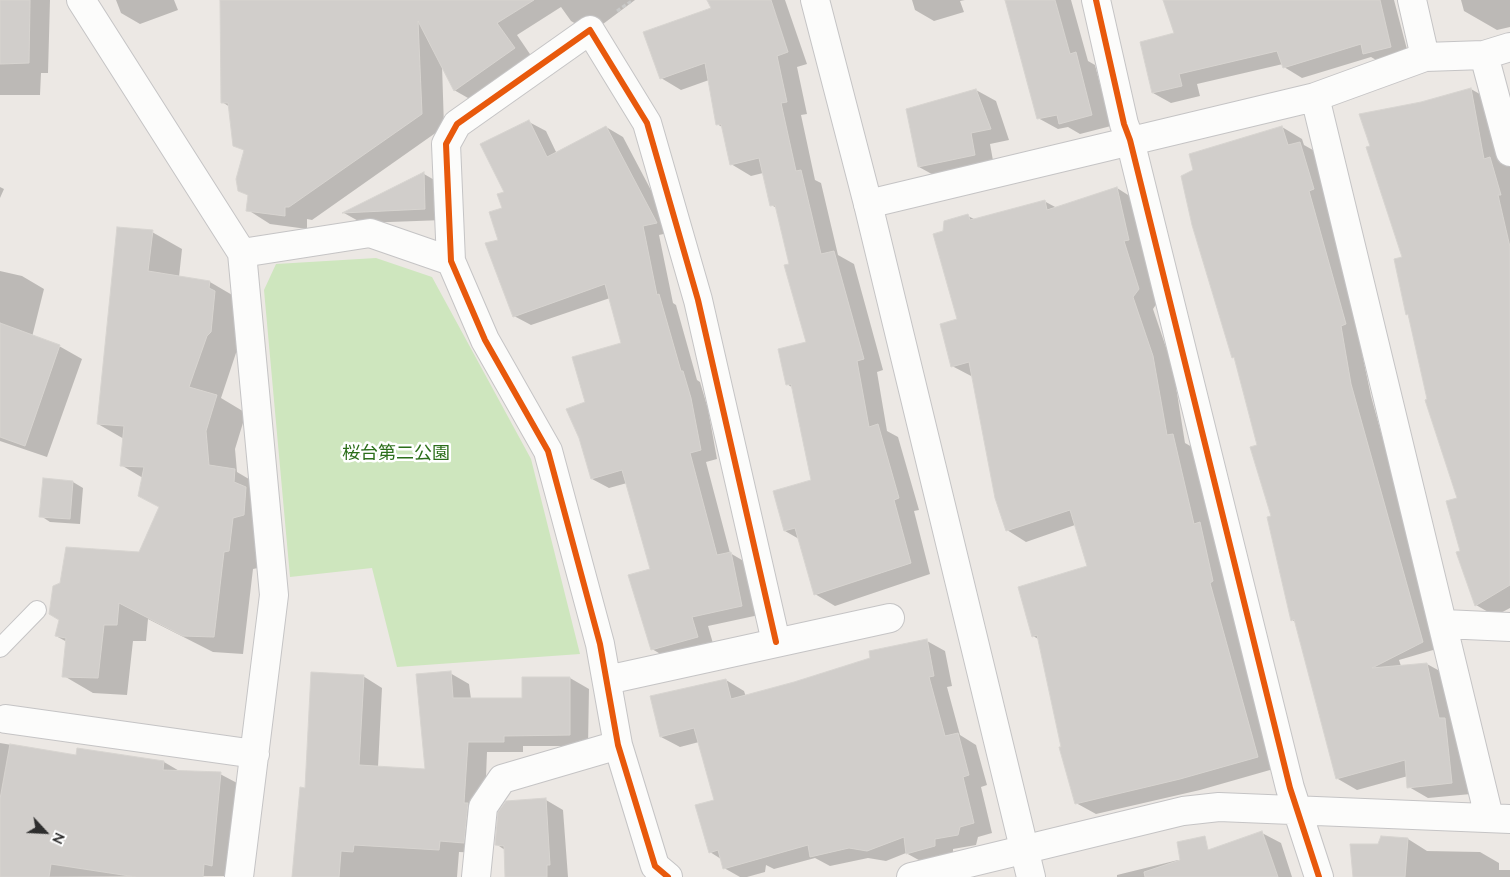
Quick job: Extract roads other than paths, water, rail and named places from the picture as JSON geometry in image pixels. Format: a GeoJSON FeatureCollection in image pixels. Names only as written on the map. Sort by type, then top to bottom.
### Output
{"type":"FeatureCollection","features":[{"type":"Feature","properties":{"kind":"street"},"geometry":{"type":"LineString","coordinates":[[81,0],[242,253],[274,595],[239,877]]}},
{"type":"Feature","properties":{"kind":"street"},"geometry":{"type":"LineString","coordinates":[[815,0],[868,204],[1031,877]]}},
{"type":"Feature","properties":{"kind":"street"},"geometry":{"type":"LineString","coordinates":[[1096,0],[1124,124],[1130,140],[1290,788],[1319,877]]}},
{"type":"Feature","properties":{"kind":"street"},"geometry":{"type":"LineString","coordinates":[[1412,0],[1425,57]]}},
{"type":"Feature","properties":{"kind":"street"},"geometry":{"type":"LineString","coordinates":[[668,877],[655,866],[618,745],[600,644],[548,452],[485,340],[451,261],[446,144],[456,124],[590,30],[647,123],[698,300],[776,642]]}},
{"type":"Feature","properties":{"kind":"street"},"geometry":{"type":"LineString","coordinates":[[868,204],[1316,97],[1425,57],[1484,55],[1510,47]]}},
{"type":"Feature","properties":{"kind":"street"},"geometry":{"type":"LineString","coordinates":[[1484,55],[1510,152]]}},
{"type":"Feature","properties":{"kind":"street"},"geometry":{"type":"LineString","coordinates":[[911,877],[1183,811],[1219,807],[1254,807],[1298,812],[1500,818],[1444,624],[1316,97]]}},
{"type":"Feature","properties":{"kind":"street"},"geometry":{"type":"LineString","coordinates":[[242,253],[370,233],[451,261]]}},
{"type":"Feature","properties":{"kind":"street"},"geometry":{"type":"LineString","coordinates":[[607,680],[890,618]]}},
{"type":"Feature","properties":{"kind":"street"},"geometry":{"type":"LineString","coordinates":[[1444,624],[1510,626]]}},
{"type":"Feature","properties":{"kind":"street"},"geometry":{"type":"LineString","coordinates":[[6,719],[255,754]]}},
{"type":"Feature","properties":{"kind":"street"},"geometry":{"type":"LineString","coordinates":[[476,877],[483,807],[502,779],[618,745]]}},
{"type":"Feature","properties":{"kind":"lane"},"geometry":{"type":"LineString","coordinates":[[0,648],[37,610]]}},
{"type":"Feature","properties":{"kind":"park label","name":"桜台第二公園"},"geometry":{"type":"Point","coordinates":[396,454]}}]}
